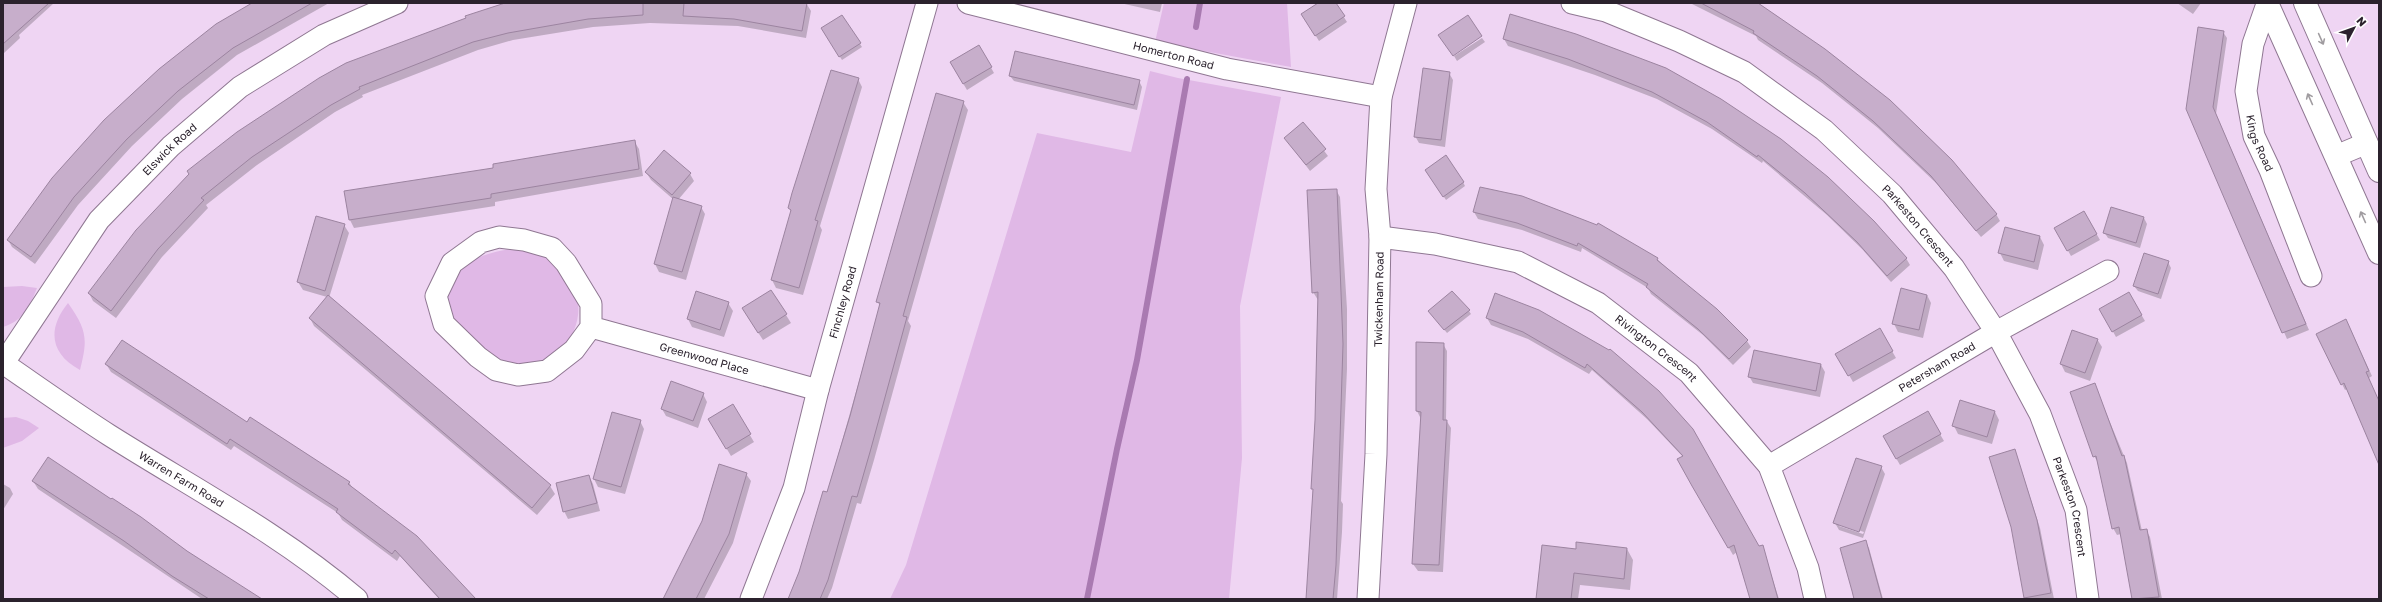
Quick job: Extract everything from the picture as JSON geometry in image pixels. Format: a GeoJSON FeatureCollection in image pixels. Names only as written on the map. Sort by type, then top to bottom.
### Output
{"type":"FeatureCollection","features":[{"type":"Feature","properties":{"kind":"main road"},"geometry":{"type":"LineString","coordinates":[[2306,3],[2379,171]]}},
{"type":"Feature","properties":{"kind":"main road","name":"Kings Road"},"geometry":{"type":"LineString","coordinates":[[2267,4],[2379,253]]}},
{"type":"Feature","properties":{"kind":"street","name":"Elswick Road"},"geometry":{"type":"LineString","coordinates":[[3,364],[99,220],[170,146],[240,87],[324,35],[397,3]]}},
{"type":"Feature","properties":{"kind":"street","name":"Finchley Road"},"geometry":{"type":"LineString","coordinates":[[751,599],[794,488],[818,390],[927,3]]}},
{"type":"Feature","properties":{"kind":"street","name":"Homerton Road"},"geometry":{"type":"LineString","coordinates":[[968,3],[1227,69],[1381,97]]}},
{"type":"Feature","properties":{"kind":"street","name":"Twickenham Road"},"geometry":{"type":"LineString","coordinates":[[1368,599],[1376,454],[1380,237],[1376,190],[1381,97],[1406,3]]}},
{"type":"Feature","properties":{"kind":"street","name":"Parkeston Crescent"},"geometry":{"type":"LineString","coordinates":[[1572,3],[1606,11],[1679,41],[1744,72],[1824,130],[1892,194],[1954,268],[1996,332],[2040,414],[2076,510],[2088,599]]}},
{"type":"Feature","properties":{"kind":"street","name":"Kings Road"},"geometry":{"type":"LineString","coordinates":[[2267,4],[2253,44],[2246,91],[2254,136],[2270,170],[2311,276]]}},
{"type":"Feature","properties":{"kind":"street"},"geometry":{"type":"LineString","coordinates":[[2336,156],[2367,143]]}},
{"type":"Feature","properties":{"kind":"street"},"geometry":{"type":"LineString","coordinates":[[499,237],[524,240],[552,248],[566,263],[591,304],[591,327],[574,350],[546,371],[518,375],[496,370],[478,357],[444,324],[436,296],[452,263],[481,242],[499,237]]}},
{"type":"Feature","properties":{"kind":"street","name":"Rivington Crescent"},"geometry":{"type":"LineString","coordinates":[[1380,237],[1435,244],[1518,262],[1598,303],[1689,373],[1769,466],[1808,568],[1815,599]]}},
{"type":"Feature","properties":{"kind":"street","name":"Petersham Road"},"geometry":{"type":"LineString","coordinates":[[1769,466],[1996,332],[2108,271]]}},
{"type":"Feature","properties":{"kind":"street","name":"Greenwood Place"},"geometry":{"type":"LineString","coordinates":[[591,327],[818,390]]}},
{"type":"Feature","properties":{"kind":"street","name":"Warren Farm Road"},"geometry":{"type":"LineString","coordinates":[[3,364],[109,435],[243,515],[333,578],[357,599]]}},
{"type":"Feature","properties":{"kind":"shaded area"},"geometry":{"type":"Polygon","coordinates":[[[1164,3],[1287,3],[1291,67],[1155,42],[1164,3]]]}},
{"type":"Feature","properties":{"kind":"shaded area"},"geometry":{"type":"Polygon","coordinates":[[[1150,71],[1178,78],[1281,97],[1240,306],[1242,458],[1229,599],[890,599],[906,565],[1037,133],[1131,152],[1150,71]]]}},
{"type":"Feature","properties":{"kind":"shaded area"},"geometry":{"type":"Polygon","coordinates":[[[523,248],[551,260],[565,272],[574,288],[578,304],[577,320],[572,335],[562,348],[549,358],[533,364],[503,364],[492,358],[460,330],[455,323],[449,308],[448,297],[450,284],[455,274],[474,259],[499,251],[523,248]]]}},
{"type":"Feature","properties":{"kind":"shaded area"},"geometry":{"type":"Polygon","coordinates":[[[22,286],[37,288],[32,301],[21,317],[3,327],[3,287],[22,286]]]}},
{"type":"Feature","properties":{"kind":"shaded area"},"geometry":{"type":"Polygon","coordinates":[[[68,303],[79,320],[84,335],[85,342],[80,370],[70,364],[57,349],[55,340],[57,322],[68,303]]]}},
{"type":"Feature","properties":{"kind":"shaded area"},"geometry":{"type":"Polygon","coordinates":[[[16,417],[28,421],[39,428],[22,441],[3,448],[3,418],[16,417]]]}},
{"type":"Feature","properties":{"kind":"building"},"geometry":{"type":"Polygon","coordinates":[[[3,3],[49,3],[3,44],[3,3]]]}},
{"type":"Feature","properties":{"kind":"building"},"geometry":{"type":"Polygon","coordinates":[[[252,3],[312,3],[233,48],[178,91],[127,139],[74,197],[31,257],[7,240],[52,178],[104,120],[159,69],[216,24],[252,3]]]}},
{"type":"Feature","properties":{"kind":"building"},"geometry":{"type":"Polygon","coordinates":[[[505,3],[643,3],[643,15],[588,19],[508,33],[473,42],[359,87],[360,89],[331,105],[252,157],[201,198],[204,200],[158,249],[111,311],[88,293],[136,230],[189,174],[187,171],[237,132],[319,78],[346,63],[466,18],[465,16],[505,3]]]}},
{"type":"Feature","properties":{"kind":"building"},"geometry":{"type":"Polygon","coordinates":[[[684,3],[807,3],[802,31],[734,19],[683,16],[684,3]]]}},
{"type":"Feature","properties":{"kind":"building"},"geometry":{"type":"Polygon","coordinates":[[[1318,3],[1336,3],[1345,16],[1315,36],[1301,14],[1318,3]]]}},
{"type":"Feature","properties":{"kind":"building"},"geometry":{"type":"Polygon","coordinates":[[[1701,3],[1758,3],[1825,49],[1890,100],[1952,160],[1997,214],[1976,231],[1931,176],[1873,121],[1817,76],[1753,33],[1754,31],[1701,3]]]}},
{"type":"Feature","properties":{"kind":"building"},"geometry":{"type":"Polygon","coordinates":[[[1510,14],[1576,34],[1666,68],[1721,99],[1781,139],[1828,177],[1874,221],[1907,258],[1887,276],[1857,242],[1805,193],[1758,155],[1757,157],[1707,122],[1652,92],[1568,59],[1503,39],[1510,14]]]}},
{"type":"Feature","properties":{"kind":"building"},"geometry":{"type":"Polygon","coordinates":[[[842,15],[861,43],[839,57],[821,28],[842,15]]]}},
{"type":"Feature","properties":{"kind":"building"},"geometry":{"type":"Polygon","coordinates":[[[1468,15],[1482,36],[1453,56],[1438,35],[1468,15]]]}},
{"type":"Feature","properties":{"kind":"building"},"geometry":{"type":"Polygon","coordinates":[[[2198,27],[2224,31],[2213,107],[2306,324],[2282,333],[2186,109],[2198,27]]]}},
{"type":"Feature","properties":{"kind":"building"},"geometry":{"type":"Polygon","coordinates":[[[979,45],[992,67],[963,84],[950,62],[979,45]]]}},
{"type":"Feature","properties":{"kind":"building"},"geometry":{"type":"Polygon","coordinates":[[[1015,51],[1140,80],[1134,105],[1009,76],[1015,51]]]}},
{"type":"Feature","properties":{"kind":"building"},"geometry":{"type":"Polygon","coordinates":[[[1423,68],[1450,72],[1441,140],[1414,137],[1423,68]]]}},
{"type":"Feature","properties":{"kind":"building"},"geometry":{"type":"Polygon","coordinates":[[[831,70],[859,78],[815,220],[818,221],[799,288],[771,280],[791,210],[788,208],[792,193],[831,70]]]}},
{"type":"Feature","properties":{"kind":"building"},"geometry":{"type":"Polygon","coordinates":[[[936,93],[964,101],[903,316],[907,317],[857,497],[852,496],[828,580],[820,599],[788,599],[799,572],[823,491],[827,492],[850,416],[880,303],[876,302],[936,93]]]}},
{"type":"Feature","properties":{"kind":"building"},"geometry":{"type":"Polygon","coordinates":[[[1303,122],[1326,149],[1306,165],[1284,138],[1303,122]]]}},
{"type":"Feature","properties":{"kind":"building"},"geometry":{"type":"Polygon","coordinates":[[[635,140],[639,169],[491,194],[491,198],[349,220],[344,191],[493,168],[493,164],[635,140]]]}},
{"type":"Feature","properties":{"kind":"building"},"geometry":{"type":"Polygon","coordinates":[[[664,150],[691,173],[672,195],[645,172],[664,150]]]}},
{"type":"Feature","properties":{"kind":"building"},"geometry":{"type":"Polygon","coordinates":[[[1446,155],[1464,182],[1443,197],[1425,170],[1446,155]]]}},
{"type":"Feature","properties":{"kind":"building"},"geometry":{"type":"Polygon","coordinates":[[[1480,187],[1522,196],[1597,225],[1598,223],[1658,258],[1657,260],[1717,309],[1748,340],[1729,359],[1698,329],[1646,287],[1648,284],[1578,243],[1577,246],[1517,223],[1473,212],[1480,187]]]}},
{"type":"Feature","properties":{"kind":"building"},"geometry":{"type":"Polygon","coordinates":[[[1337,189],[1343,344],[1336,565],[1333,599],[1306,599],[1313,489],[1311,489],[1315,420],[1318,292],[1312,293],[1307,190],[1337,189]]]}},
{"type":"Feature","properties":{"kind":"building"},"geometry":{"type":"Polygon","coordinates":[[[673,197],[702,206],[682,272],[654,264],[673,197]]]}},
{"type":"Feature","properties":{"kind":"building"},"geometry":{"type":"Polygon","coordinates":[[[2111,207],[2144,217],[2136,243],[2103,233],[2111,207]]]}},
{"type":"Feature","properties":{"kind":"building"},"geometry":{"type":"Polygon","coordinates":[[[2084,211],[2097,234],[2067,251],[2054,228],[2084,211]]]}},
{"type":"Feature","properties":{"kind":"building"},"geometry":{"type":"Polygon","coordinates":[[[316,216],[345,224],[325,291],[297,282],[316,216]]]}},
{"type":"Feature","properties":{"kind":"building"},"geometry":{"type":"Polygon","coordinates":[[[2005,227],[2040,236],[2034,262],[1998,253],[2005,227]]]}},
{"type":"Feature","properties":{"kind":"building"},"geometry":{"type":"Polygon","coordinates":[[[2144,253],[2169,261],[2158,294],[2133,286],[2144,253]]]}},
{"type":"Feature","properties":{"kind":"building"},"geometry":{"type":"Polygon","coordinates":[[[1901,288],[1927,295],[1919,330],[1892,324],[1901,288]]]}},
{"type":"Feature","properties":{"kind":"building"},"geometry":{"type":"Polygon","coordinates":[[[771,290],[787,314],[758,333],[742,308],[771,290]]]}},
{"type":"Feature","properties":{"kind":"building"},"geometry":{"type":"Polygon","coordinates":[[[696,291],[729,302],[720,330],[687,319],[696,291]]]}},
{"type":"Feature","properties":{"kind":"building"},"geometry":{"type":"Polygon","coordinates":[[[1452,291],[1470,310],[1444,330],[1428,311],[1452,291]]]}},
{"type":"Feature","properties":{"kind":"building"},"geometry":{"type":"Polygon","coordinates":[[[2129,292],[2142,315],[2112,332],[2099,309],[2129,292]]]}},
{"type":"Feature","properties":{"kind":"building"},"geometry":{"type":"Polygon","coordinates":[[[1495,293],[1539,310],[1609,350],[1610,349],[1659,391],[1693,429],[1759,546],[1763,545],[1778,599],[1750,599],[1734,545],[1728,548],[1692,486],[1677,459],[1683,456],[1642,412],[1587,364],[1585,368],[1523,332],[1486,318],[1495,293]]]}},
{"type":"Feature","properties":{"kind":"building"},"geometry":{"type":"Polygon","coordinates":[[[328,295],[551,485],[532,508],[309,318],[328,295]]]}},
{"type":"Feature","properties":{"kind":"building"},"geometry":{"type":"Polygon","coordinates":[[[2346,319],[2369,371],[2366,372],[2379,401],[2379,465],[2344,383],[2341,385],[2316,334],[2346,319]]]}},
{"type":"Feature","properties":{"kind":"building"},"geometry":{"type":"Polygon","coordinates":[[[1880,328],[1893,351],[1848,376],[1835,354],[1880,328]]]}},
{"type":"Feature","properties":{"kind":"building"},"geometry":{"type":"Polygon","coordinates":[[[2072,330],[2098,339],[2085,373],[2060,364],[2072,330]]]}},
{"type":"Feature","properties":{"kind":"building"},"geometry":{"type":"Polygon","coordinates":[[[122,340],[247,422],[250,417],[350,482],[348,484],[417,536],[476,599],[440,599],[395,550],[392,554],[336,512],[338,509],[230,439],[227,444],[105,364],[122,340]]]}},
{"type":"Feature","properties":{"kind":"building"},"geometry":{"type":"Polygon","coordinates":[[[1416,342],[1444,343],[1443,420],[1447,420],[1439,565],[1412,564],[1421,412],[1416,411],[1416,342]]]}},
{"type":"Feature","properties":{"kind":"building"},"geometry":{"type":"Polygon","coordinates":[[[1754,350],[1821,364],[1816,391],[1748,377],[1754,350]]]}},
{"type":"Feature","properties":{"kind":"building"},"geometry":{"type":"Polygon","coordinates":[[[671,381],[704,393],[693,421],[661,409],[671,381]]]}},
{"type":"Feature","properties":{"kind":"building"},"geometry":{"type":"Polygon","coordinates":[[[2095,383],[2122,456],[2124,455],[2140,530],[2147,529],[2159,597],[2132,599],[2119,527],[2112,529],[2096,456],[2093,457],[2070,392],[2095,383]]]}},
{"type":"Feature","properties":{"kind":"building"},"geometry":{"type":"Polygon","coordinates":[[[1960,400],[1995,411],[1987,437],[1952,426],[1960,400]]]}},
{"type":"Feature","properties":{"kind":"building"},"geometry":{"type":"Polygon","coordinates":[[[733,404],[751,434],[726,449],[708,419],[733,404]]]}},
{"type":"Feature","properties":{"kind":"building"},"geometry":{"type":"Polygon","coordinates":[[[1928,411],[1941,434],[1896,459],[1883,436],[1928,411]]]}},
{"type":"Feature","properties":{"kind":"building"},"geometry":{"type":"Polygon","coordinates":[[[612,412],[641,420],[621,487],[593,479],[612,412]]]}},
{"type":"Feature","properties":{"kind":"building"},"geometry":{"type":"Polygon","coordinates":[[[2015,449],[2037,520],[2051,593],[2024,598],[2011,527],[1989,457],[2015,449]]]}},
{"type":"Feature","properties":{"kind":"building"},"geometry":{"type":"Polygon","coordinates":[[[48,457],[141,517],[187,551],[262,599],[209,599],[172,576],[124,541],[32,481],[48,457]]]}},
{"type":"Feature","properties":{"kind":"building"},"geometry":{"type":"Polygon","coordinates":[[[1856,458],[1882,466],[1859,532],[1833,523],[1856,458]]]}},
{"type":"Feature","properties":{"kind":"building"},"geometry":{"type":"Polygon","coordinates":[[[719,464],[747,473],[729,534],[696,599],[663,599],[702,521],[719,464]]]}},
{"type":"Feature","properties":{"kind":"building"},"geometry":{"type":"Polygon","coordinates":[[[589,475],[597,503],[563,512],[556,483],[589,475]]]}},
{"type":"Feature","properties":{"kind":"building"},"geometry":{"type":"Polygon","coordinates":[[[1866,540],[1882,599],[1854,599],[1840,548],[1866,540]]]}},
{"type":"Feature","properties":{"kind":"building"},"geometry":{"type":"Polygon","coordinates":[[[1576,542],[1627,548],[1624,579],[1574,573],[1571,599],[1536,599],[1542,545],[1576,549],[1576,542]]]}},
{"type":"Feature","properties":{"kind":"waterway"},"geometry":{"type":"LineString","coordinates":[[1196,27],[1200,3]]}},
{"type":"Feature","properties":{"kind":"waterway"},"geometry":{"type":"LineString","coordinates":[[1087,599],[1117,449],[1137,360],[1187,79]]}}]}
